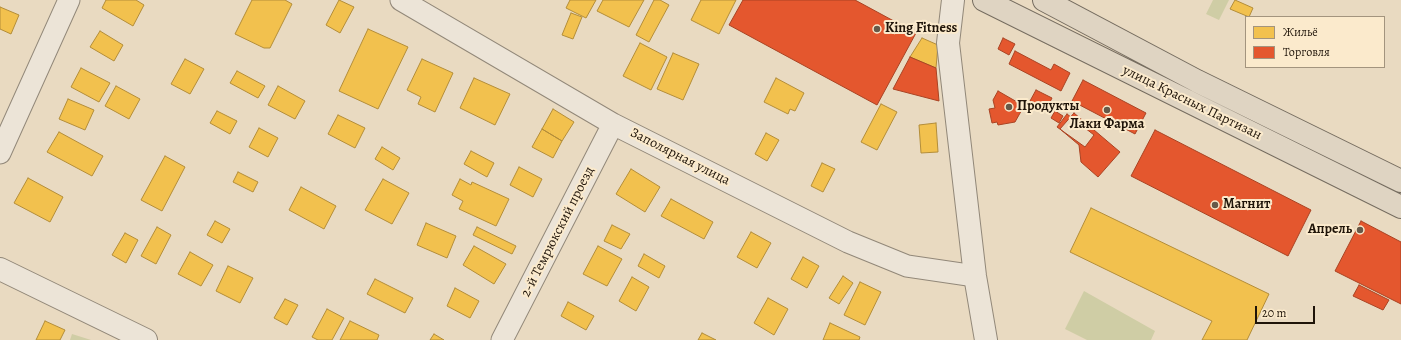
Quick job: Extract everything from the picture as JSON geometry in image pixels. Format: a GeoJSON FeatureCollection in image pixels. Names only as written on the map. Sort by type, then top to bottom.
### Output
{"type":"FeatureCollection","features":[{"type":"Feature","properties":{"kind":"main road","name":"улица Красных Партизан"},"geometry":{"type":"LineString","coordinates":[[984,0],[1401,207]]}},
{"type":"Feature","properties":{"kind":"main road","name":"улица Красных Партизан"},"geometry":{"type":"LineString","coordinates":[[1044,0],[1197,81],[1401,181]]}},
{"type":"Feature","properties":{"kind":"street"},"geometry":{"type":"LineString","coordinates":[[0,153],[69,0]]}},
{"type":"Feature","properties":{"kind":"street","name":"Заполярная улица"},"geometry":{"type":"LineString","coordinates":[[401,0],[613,124],[848,242],[907,266],[975,276]]}},
{"type":"Feature","properties":{"kind":"street"},"geometry":{"type":"LineString","coordinates":[[953,0],[948,43],[975,276],[986,340]]}},
{"type":"Feature","properties":{"kind":"street","name":"2-й Темрюкский проезд"},"geometry":{"type":"LineString","coordinates":[[502,340],[613,124]]}},
{"type":"Feature","properties":{"kind":"street"},"geometry":{"type":"LineString","coordinates":[[0,269],[146,340]]}},
{"type":"Feature","properties":{"kind":"shaded area"},"geometry":{"type":"Polygon","coordinates":[[[1213,0],[1229,0],[1219,20],[1206,14],[1213,0]]]}},
{"type":"Feature","properties":{"kind":"shaded area"},"geometry":{"type":"Polygon","coordinates":[[[1084,291],[1155,331],[1151,340],[1087,340],[1065,329],[1084,291]]]}},
{"type":"Feature","properties":{"kind":"shaded area"},"geometry":{"type":"Polygon","coordinates":[[[72,334],[91,340],[70,340],[72,334]]]}},
{"type":"Feature","properties":{"kind":"building: Жильё"},"geometry":{"type":"Polygon","coordinates":[[[106,0],[136,0],[144,5],[133,26],[102,8],[106,0]]]}},
{"type":"Feature","properties":{"kind":"building: Жильё"},"geometry":{"type":"Polygon","coordinates":[[[252,0],[285,0],[292,4],[270,48],[264,48],[235,34],[252,0]]]}},
{"type":"Feature","properties":{"kind":"building: Жильё"},"geometry":{"type":"Polygon","coordinates":[[[339,0],[354,7],[340,33],[326,25],[339,0]]]}},
{"type":"Feature","properties":{"kind":"building: Жильё"},"geometry":{"type":"Polygon","coordinates":[[[570,0],[596,0],[586,18],[566,8],[570,0]]]}},
{"type":"Feature","properties":{"kind":"building: Жильё"},"geometry":{"type":"Polygon","coordinates":[[[603,0],[644,0],[629,27],[597,11],[603,0]]]}},
{"type":"Feature","properties":{"kind":"building: Жильё"},"geometry":{"type":"Polygon","coordinates":[[[654,0],[660,0],[669,5],[649,42],[636,35],[654,0]]]}},
{"type":"Feature","properties":{"kind":"building: Жильё"},"geometry":{"type":"Polygon","coordinates":[[[701,0],[736,0],[719,34],[691,20],[701,0]]]}},
{"type":"Feature","properties":{"kind":"building: Жильё"},"geometry":{"type":"Polygon","coordinates":[[[1235,0],[1253,8],[1249,16],[1230,9],[1235,0]]]}},
{"type":"Feature","properties":{"kind":"building: Жильё"},"geometry":{"type":"Polygon","coordinates":[[[0,7],[19,15],[11,34],[0,29],[0,7]]]}},
{"type":"Feature","properties":{"kind":"building: Жильё"},"geometry":{"type":"Polygon","coordinates":[[[571,13],[582,17],[573,39],[562,35],[571,13]]]}},
{"type":"Feature","properties":{"kind":"building: Жильё"},"geometry":{"type":"Polygon","coordinates":[[[368,29],[408,47],[378,109],[339,91],[368,29]]]}},
{"type":"Feature","properties":{"kind":"building: Жильё"},"geometry":{"type":"Polygon","coordinates":[[[100,31],[123,45],[114,61],[90,47],[100,31]]]}},
{"type":"Feature","properties":{"kind":"building: Жильё"},"geometry":{"type":"Polygon","coordinates":[[[922,38],[938,45],[936,68],[910,57],[922,38]]]}},
{"type":"Feature","properties":{"kind":"building: Жильё"},"geometry":{"type":"Polygon","coordinates":[[[640,43],[667,57],[651,90],[623,76],[640,43]]]}},
{"type":"Feature","properties":{"kind":"building: Жильё"},"geometry":{"type":"Polygon","coordinates":[[[673,53],[699,64],[683,100],[657,89],[673,53]]]}},
{"type":"Feature","properties":{"kind":"building: Жильё"},"geometry":{"type":"Polygon","coordinates":[[[185,59],[204,69],[190,94],[171,84],[185,59]]]}},
{"type":"Feature","properties":{"kind":"building: Жильё"},"geometry":{"type":"Polygon","coordinates":[[[422,59],[453,73],[435,112],[418,104],[421,97],[407,90],[422,59]]]}},
{"type":"Feature","properties":{"kind":"building: Жильё"},"geometry":{"type":"Polygon","coordinates":[[[81,68],[110,83],[99,102],[71,87],[81,68]]]}},
{"type":"Feature","properties":{"kind":"building: Жильё"},"geometry":{"type":"Polygon","coordinates":[[[237,71],[265,86],[258,98],[230,83],[237,71]]]}},
{"type":"Feature","properties":{"kind":"building: Жильё"},"geometry":{"type":"Polygon","coordinates":[[[474,78],[510,94],[495,125],[460,108],[474,78]]]}},
{"type":"Feature","properties":{"kind":"building: Жильё"},"geometry":{"type":"Polygon","coordinates":[[[776,78],[804,93],[795,111],[790,109],[788,114],[764,102],[776,78]]]}},
{"type":"Feature","properties":{"kind":"building: Жильё"},"geometry":{"type":"Polygon","coordinates":[[[116,86],[140,99],[129,119],[105,106],[116,86]]]}},
{"type":"Feature","properties":{"kind":"building: Жильё"},"geometry":{"type":"Polygon","coordinates":[[[278,86],[305,101],[295,119],[268,105],[278,86]]]}},
{"type":"Feature","properties":{"kind":"building: Жильё"},"geometry":{"type":"Polygon","coordinates":[[[68,99],[94,110],[85,130],[59,119],[68,99]]]}},
{"type":"Feature","properties":{"kind":"building: Жильё"},"geometry":{"type":"Polygon","coordinates":[[[881,104],[897,112],[877,150],[861,142],[881,104]]]}},
{"type":"Feature","properties":{"kind":"building: Жильё"},"geometry":{"type":"Polygon","coordinates":[[[553,109],[574,122],[562,141],[542,129],[553,109]]]}},
{"type":"Feature","properties":{"kind":"building: Жильё"},"geometry":{"type":"Polygon","coordinates":[[[217,111],[237,121],[230,134],[210,123],[217,111]]]}},
{"type":"Feature","properties":{"kind":"building: Жильё"},"geometry":{"type":"Polygon","coordinates":[[[338,115],[365,128],[355,148],[328,134],[338,115]]]}},
{"type":"Feature","properties":{"kind":"building: Жильё"},"geometry":{"type":"Polygon","coordinates":[[[936,123],[938,152],[921,153],[919,125],[936,123]]]}},
{"type":"Feature","properties":{"kind":"building: Жильё"},"geometry":{"type":"Polygon","coordinates":[[[259,128],[278,138],[268,157],[249,147],[259,128]]]}},
{"type":"Feature","properties":{"kind":"building: Жильё"},"geometry":{"type":"Polygon","coordinates":[[[542,129],[562,141],[553,158],[532,147],[542,129]]]}},
{"type":"Feature","properties":{"kind":"building: Жильё"},"geometry":{"type":"Polygon","coordinates":[[[59,132],[103,156],[92,176],[47,152],[59,132]]]}},
{"type":"Feature","properties":{"kind":"building: Жильё"},"geometry":{"type":"Polygon","coordinates":[[[766,133],[779,140],[767,161],[755,154],[766,133]]]}},
{"type":"Feature","properties":{"kind":"building: Жильё"},"geometry":{"type":"Polygon","coordinates":[[[382,147],[400,158],[393,170],[375,159],[382,147]]]}},
{"type":"Feature","properties":{"kind":"building: Жильё"},"geometry":{"type":"Polygon","coordinates":[[[471,151],[494,163],[487,177],[464,164],[471,151]]]}},
{"type":"Feature","properties":{"kind":"building: Жильё"},"geometry":{"type":"Polygon","coordinates":[[[165,156],[185,167],[162,211],[141,200],[165,156]]]}},
{"type":"Feature","properties":{"kind":"building: Жильё"},"geometry":{"type":"Polygon","coordinates":[[[822,163],[835,169],[823,192],[811,186],[822,163]]]}},
{"type":"Feature","properties":{"kind":"building: Жильё"},"geometry":{"type":"Polygon","coordinates":[[[519,167],[542,179],[533,197],[510,185],[519,167]]]}},
{"type":"Feature","properties":{"kind":"building: Жильё"},"geometry":{"type":"Polygon","coordinates":[[[631,169],[660,187],[645,212],[616,194],[631,169]]]}},
{"type":"Feature","properties":{"kind":"building: Жильё"},"geometry":{"type":"Polygon","coordinates":[[[238,172],[258,182],[253,192],[233,182],[238,172]]]}},
{"type":"Feature","properties":{"kind":"building: Жильё"},"geometry":{"type":"Polygon","coordinates":[[[28,178],[63,197],[50,222],[14,203],[28,178]]]}},
{"type":"Feature","properties":{"kind":"building: Жильё"},"geometry":{"type":"Polygon","coordinates":[[[383,179],[409,193],[392,224],[365,210],[383,179]]]}},
{"type":"Feature","properties":{"kind":"building: Жильё"},"geometry":{"type":"Polygon","coordinates":[[[460,179],[471,185],[472,182],[509,199],[496,226],[459,209],[463,201],[452,195],[460,179]]]}},
{"type":"Feature","properties":{"kind":"building: Жильё"},"geometry":{"type":"Polygon","coordinates":[[[301,187],[336,206],[324,229],[289,210],[301,187]]]}},
{"type":"Feature","properties":{"kind":"building: Жильё"},"geometry":{"type":"Polygon","coordinates":[[[671,199],[713,222],[704,239],[661,216],[671,199]]]}},
{"type":"Feature","properties":{"kind":"building: Жильё"},"geometry":{"type":"Polygon","coordinates":[[[1091,208],[1269,294],[1247,340],[1202,340],[1212,321],[1070,252],[1091,208]]]}},
{"type":"Feature","properties":{"kind":"building: Жильё"},"geometry":{"type":"Polygon","coordinates":[[[215,221],[230,229],[222,243],[207,235],[215,221]]]}},
{"type":"Feature","properties":{"kind":"building: Жильё"},"geometry":{"type":"Polygon","coordinates":[[[426,223],[456,236],[447,258],[417,245],[426,223]]]}},
{"type":"Feature","properties":{"kind":"building: Жильё"},"geometry":{"type":"Polygon","coordinates":[[[612,225],[630,234],[621,249],[604,241],[612,225]]]}},
{"type":"Feature","properties":{"kind":"building: Жильё"},"geometry":{"type":"Polygon","coordinates":[[[157,227],[171,235],[156,264],[141,256],[157,227]]]}},
{"type":"Feature","properties":{"kind":"building: Жильё"},"geometry":{"type":"Polygon","coordinates":[[[477,227],[516,246],[512,254],[473,235],[477,227]]]}},
{"type":"Feature","properties":{"kind":"building: Жильё"},"geometry":{"type":"Polygon","coordinates":[[[751,232],[771,243],[757,268],[737,257],[751,232]]]}},
{"type":"Feature","properties":{"kind":"building: Жильё"},"geometry":{"type":"Polygon","coordinates":[[[125,233],[138,240],[126,263],[112,255],[125,233]]]}},
{"type":"Feature","properties":{"kind":"building: Жильё"},"geometry":{"type":"Polygon","coordinates":[[[474,246],[506,264],[494,284],[463,265],[474,246]]]}},
{"type":"Feature","properties":{"kind":"building: Жильё"},"geometry":{"type":"Polygon","coordinates":[[[598,246],[622,259],[607,286],[583,274],[598,246]]]}},
{"type":"Feature","properties":{"kind":"building: Жильё"},"geometry":{"type":"Polygon","coordinates":[[[190,252],[213,265],[201,286],[178,274],[190,252]]]}},
{"type":"Feature","properties":{"kind":"building: Жильё"},"geometry":{"type":"Polygon","coordinates":[[[644,254],[665,266],[659,278],[638,266],[644,254]]]}},
{"type":"Feature","properties":{"kind":"building: Жильё"},"geometry":{"type":"Polygon","coordinates":[[[803,257],[819,266],[807,288],[791,279],[803,257]]]}},
{"type":"Feature","properties":{"kind":"building: Жильё"},"geometry":{"type":"Polygon","coordinates":[[[228,266],[253,278],[240,303],[216,291],[228,266]]]}},
{"type":"Feature","properties":{"kind":"building: Жильё"},"geometry":{"type":"Polygon","coordinates":[[[843,276],[853,283],[839,304],[829,298],[843,276]]]}},
{"type":"Feature","properties":{"kind":"building: Жильё"},"geometry":{"type":"Polygon","coordinates":[[[632,277],[649,287],[636,311],[619,301],[632,277]]]}},
{"type":"Feature","properties":{"kind":"building: Жильё"},"geometry":{"type":"Polygon","coordinates":[[[375,279],[413,298],[405,313],[367,294],[375,279]]]}},
{"type":"Feature","properties":{"kind":"building: Жильё"},"geometry":{"type":"Polygon","coordinates":[[[860,282],[881,292],[865,325],[844,315],[860,282]]]}},
{"type":"Feature","properties":{"kind":"building: Жильё"},"geometry":{"type":"Polygon","coordinates":[[[455,288],[479,301],[470,318],[447,306],[455,288]]]}},
{"type":"Feature","properties":{"kind":"building: Жильё"},"geometry":{"type":"Polygon","coordinates":[[[768,298],[788,309],[774,335],[754,323],[768,298]]]}},
{"type":"Feature","properties":{"kind":"building: Жильё"},"geometry":{"type":"Polygon","coordinates":[[[285,299],[298,305],[287,325],[274,318],[285,299]]]}},
{"type":"Feature","properties":{"kind":"building: Жильё"},"geometry":{"type":"Polygon","coordinates":[[[568,302],[594,316],[586,330],[561,316],[568,302]]]}},
{"type":"Feature","properties":{"kind":"building: Жильё"},"geometry":{"type":"Polygon","coordinates":[[[327,309],[344,318],[332,340],[318,340],[312,337],[327,309]]]}},
{"type":"Feature","properties":{"kind":"building: Жильё"},"geometry":{"type":"Polygon","coordinates":[[[45,321],[65,330],[60,340],[36,340],[45,321]]]}},
{"type":"Feature","properties":{"kind":"building: Жильё"},"geometry":{"type":"Polygon","coordinates":[[[350,321],[379,335],[377,340],[340,340],[350,321]]]}},
{"type":"Feature","properties":{"kind":"building: Жильё"},"geometry":{"type":"Polygon","coordinates":[[[830,323],[860,337],[859,340],[823,340],[830,323]]]}},
{"type":"Feature","properties":{"kind":"building: Жильё"},"geometry":{"type":"Polygon","coordinates":[[[702,333],[716,340],[698,340],[702,333]]]}},
{"type":"Feature","properties":{"kind":"building: Жильё"},"geometry":{"type":"Polygon","coordinates":[[[434,334],[444,340],[430,340],[434,334]]]}},
{"type":"Feature","properties":{"kind":"building: Торговля"},"geometry":{"type":"Polygon","coordinates":[[[743,0],[855,0],[916,33],[877,105],[729,25],[743,0]]]}},
{"type":"Feature","properties":{"kind":"building: Торговля"},"geometry":{"type":"Polygon","coordinates":[[[1003,38],[1015,44],[1009,55],[998,49],[1003,38]]]}},
{"type":"Feature","properties":{"kind":"building: Торговля"},"geometry":{"type":"Polygon","coordinates":[[[1015,51],[1051,70],[1054,64],[1070,73],[1061,91],[1009,64],[1015,51]]]}},
{"type":"Feature","properties":{"kind":"building: Торговля"},"geometry":{"type":"Polygon","coordinates":[[[910,57],[936,68],[939,101],[893,89],[910,57]]]}},
{"type":"Feature","properties":{"kind":"building: Торговля"},"geometry":{"type":"Polygon","coordinates":[[[1083,80],[1146,113],[1135,134],[1072,101],[1083,80]]]}},
{"type":"Feature","properties":{"kind":"building: Торговля"},"geometry":{"type":"Polygon","coordinates":[[[1036,90],[1052,98],[1046,110],[1030,101],[1036,90]]]}},
{"type":"Feature","properties":{"kind":"building: Торговля","name":"Продукты"},"geometry":{"type":"Polygon","coordinates":[[[998,91],[1024,106],[1015,122],[998,125],[997,122],[992,123],[989,109],[995,108],[993,100],[998,91]]]}},
{"type":"Feature","properties":{"kind":"building: Торговля"},"geometry":{"type":"Polygon","coordinates":[[[1055,111],[1063,116],[1059,123],[1051,118],[1055,111]]]}},
{"type":"Feature","properties":{"kind":"building: Торговля"},"geometry":{"type":"Polygon","coordinates":[[[1074,113],[1120,152],[1098,177],[1081,162],[1079,145],[1060,129],[1074,113]]]}},
{"type":"Feature","properties":{"kind":"building: Торговля"},"geometry":{"type":"Polygon","coordinates":[[[1067,114],[1094,135],[1085,147],[1057,127],[1067,114]]]}},
{"type":"Feature","properties":{"kind":"building: Торговля"},"geometry":{"type":"Polygon","coordinates":[[[1155,130],[1311,210],[1288,256],[1131,176],[1155,130]]]}},
{"type":"Feature","properties":{"kind":"building: Торговля"},"geometry":{"type":"Polygon","coordinates":[[[1361,221],[1401,242],[1401,304],[1335,271],[1361,221]]]}},
{"type":"Feature","properties":{"kind":"building: Торговля"},"geometry":{"type":"Polygon","coordinates":[[[1359,285],[1389,300],[1383,310],[1353,296],[1359,285]]]}},
{"type":"Feature","properties":{"kind":"place","name":"King Fitness"},"geometry":{"type":"Point","coordinates":[877,29]}},
{"type":"Feature","properties":{"kind":"place","name":"Продукты"},"geometry":{"type":"Point","coordinates":[1009,107]}},
{"type":"Feature","properties":{"kind":"place","name":"Лаки Фарма"},"geometry":{"type":"Point","coordinates":[1107,110]}},
{"type":"Feature","properties":{"kind":"place","name":"Магнит"},"geometry":{"type":"Point","coordinates":[1215,205]}},
{"type":"Feature","properties":{"kind":"place","name":"Апрель"},"geometry":{"type":"Point","coordinates":[1360,230]}}]}
